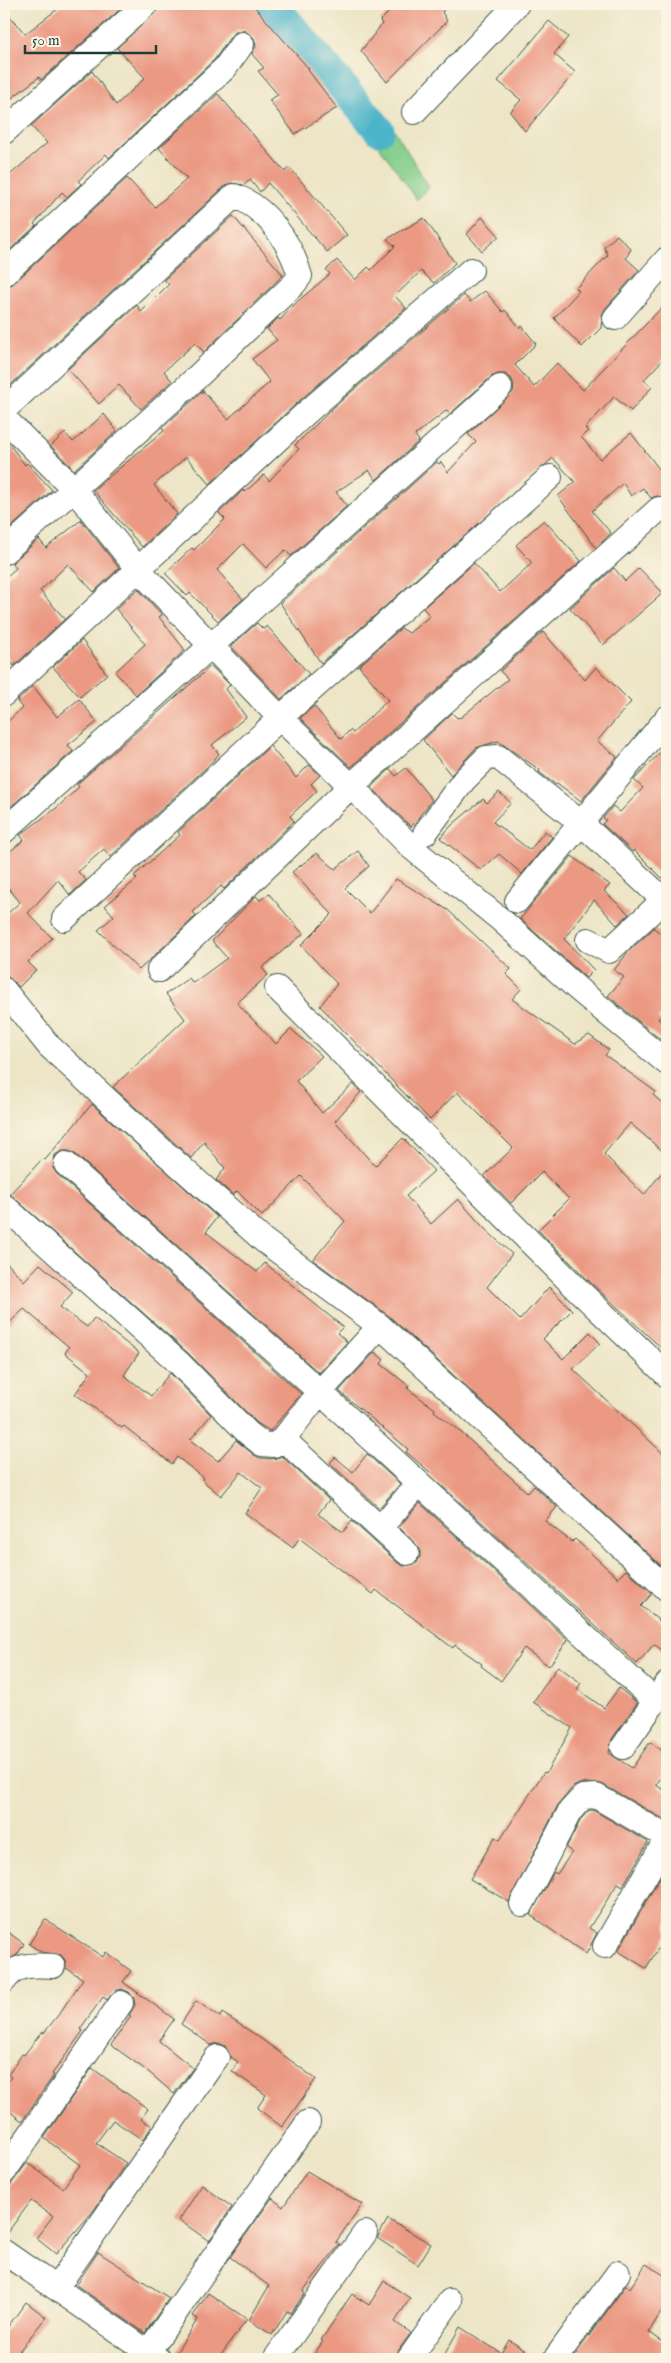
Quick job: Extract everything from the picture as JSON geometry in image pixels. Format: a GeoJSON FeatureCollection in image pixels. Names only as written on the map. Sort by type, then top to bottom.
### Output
{"type":"FeatureCollection","features":[{"type":"Feature","properties":{"kind":"street"},"geometry":{"type":"LineString","coordinates":[[4,132],[146,4]]}},
{"type":"Feature","properties":{"kind":"street"},"geometry":{"type":"LineString","coordinates":[[414,112],[517,4]]}},
{"type":"Feature","properties":{"kind":"street"},"geometry":{"type":"LineString","coordinates":[[4,274],[225,68],[242,44]]}},
{"type":"Feature","properties":{"kind":"street"},"geometry":{"type":"LineString","coordinates":[[4,410],[234,196],[245,200],[260,210],[291,248],[300,276],[193,381],[4,552]]}},
{"type":"Feature","properties":{"kind":"street"},"geometry":{"type":"LineString","coordinates":[[615,318],[667,259]]}},
{"type":"Feature","properties":{"kind":"street"},"geometry":{"type":"LineString","coordinates":[[4,694],[137,568],[306,413],[471,270]]}},
{"type":"Feature","properties":{"kind":"street"},"geometry":{"type":"LineString","coordinates":[[4,831],[210,644],[500,386]]}},
{"type":"Feature","properties":{"kind":"street"},"geometry":{"type":"LineString","coordinates":[[4,418],[73,488],[137,568],[280,718],[412,848],[501,920],[579,990],[667,1063]]}},
{"type":"Feature","properties":{"kind":"street"},"geometry":{"type":"LineString","coordinates":[[64,919],[280,718],[550,477]]}},
{"type":"Feature","properties":{"kind":"street"},"geometry":{"type":"LineString","coordinates":[[159,970],[351,786],[659,509]]}},
{"type":"Feature","properties":{"kind":"street"},"geometry":{"type":"LineString","coordinates":[[517,901],[667,718]]}},
{"type":"Feature","properties":{"kind":"street"},"geometry":{"type":"LineString","coordinates":[[425,833],[464,780],[486,758],[498,757],[581,823],[666,900],[606,957],[588,940]]}},
{"type":"Feature","properties":{"kind":"street"},"geometry":{"type":"LineString","coordinates":[[278,988],[574,1287],[667,1375]]}},
{"type":"Feature","properties":{"kind":"street"},"geometry":{"type":"LineString","coordinates":[[4,990],[49,1046],[262,1240],[380,1326],[667,1589]]}},
{"type":"Feature","properties":{"kind":"street"},"geometry":{"type":"LineString","coordinates":[[66,1164],[419,1483],[660,1692],[623,1747]]}},
{"type":"Feature","properties":{"kind":"street"},"geometry":{"type":"LineString","coordinates":[[4,1206],[179,1363],[248,1433],[262,1444],[274,1445],[283,1439],[320,1392],[380,1326]]}},
{"type":"Feature","properties":{"kind":"street"},"geometry":{"type":"LineString","coordinates":[[283,1439],[407,1553]]}},
{"type":"Feature","properties":{"kind":"street"},"geometry":{"type":"LineString","coordinates":[[380,1528],[419,1483]]}},
{"type":"Feature","properties":{"kind":"street"},"geometry":{"type":"LineString","coordinates":[[522,1904],[570,1811],[583,1797],[596,1796],[667,1838],[605,1946]]}},
{"type":"Feature","properties":{"kind":"street"},"geometry":{"type":"LineString","coordinates":[[4,1981],[16,1968],[24,1965],[53,1966]]}},
{"type":"Feature","properties":{"kind":"street"},"geometry":{"type":"LineString","coordinates":[[4,2172],[121,2003]]}},
{"type":"Feature","properties":{"kind":"street"},"geometry":{"type":"LineString","coordinates":[[56,2288],[217,2057]]}},
{"type":"Feature","properties":{"kind":"street"},"geometry":{"type":"LineString","coordinates":[[4,2252],[153,2356],[308,2122]]}},
{"type":"Feature","properties":{"kind":"street"},"geometry":{"type":"LineString","coordinates":[[275,2359],[365,2233]]}},
{"type":"Feature","properties":{"kind":"street"},"geometry":{"type":"LineString","coordinates":[[555,2359],[618,2273]]}},
{"type":"Feature","properties":{"kind":"street"},"geometry":{"type":"LineString","coordinates":[[410,2359],[450,2301]]}},
{"type":"Feature","properties":{"kind":"green space"},"geometry":{"type":"Polygon","coordinates":[[[258,4],[280,4],[332,65],[386,116],[429,187],[417,200],[361,124],[258,4]]]}},
{"type":"Feature","properties":{"kind":"building"},"geometry":{"type":"Polygon","coordinates":[[[64,4],[126,4],[41,80],[39,77],[4,104],[4,9],[25,34],[64,4]]]}},
{"type":"Feature","properties":{"kind":"building"},"geometry":{"type":"Polygon","coordinates":[[[164,4],[252,4],[309,69],[337,108],[295,134],[269,100],[278,95],[258,71],[264,68],[252,54],[256,46],[254,38],[244,30],[237,31],[231,36],[215,59],[109,158],[106,154],[78,181],[81,184],[67,197],[62,192],[34,224],[36,226],[4,255],[4,180],[47,143],[31,126],[92,71],[116,105],[145,78],[117,48],[164,4]]]}},
{"type":"Feature","properties":{"kind":"building"},"geometry":{"type":"Polygon","coordinates":[[[397,4],[449,4],[442,12],[447,21],[387,82],[361,51],[382,24],[380,21],[397,4]]]}},
{"type":"Feature","properties":{"kind":"building"},"geometry":{"type":"Polygon","coordinates":[[[549,21],[568,37],[554,54],[575,72],[525,131],[510,112],[521,100],[498,81],[549,21]]]}},
{"type":"Feature","properties":{"kind":"building"},"geometry":{"type":"Polygon","coordinates":[[[218,94],[285,172],[289,167],[347,235],[327,252],[268,183],[260,192],[250,180],[244,185],[231,183],[225,186],[4,391],[4,287],[13,284],[127,178],[155,207],[187,179],[159,148],[218,94]]]}},
{"type":"Feature","properties":{"kind":"building"},"geometry":{"type":"Polygon","coordinates":[[[233,216],[283,275],[204,352],[195,343],[164,371],[172,381],[141,409],[119,385],[99,404],[68,369],[137,305],[141,312],[169,284],[164,280],[233,216]]]}},
{"type":"Feature","properties":{"kind":"building"},"geometry":{"type":"Polygon","coordinates":[[[482,217],[499,236],[482,251],[467,234],[482,217]]]}},
{"type":"Feature","properties":{"kind":"building"},"geometry":{"type":"Polygon","coordinates":[[[424,218],[455,263],[434,283],[421,271],[395,296],[406,308],[297,403],[210,484],[186,457],[154,485],[177,514],[142,547],[93,490],[164,431],[162,428],[203,391],[228,419],[270,382],[252,359],[277,340],[267,329],[278,318],[280,320],[298,301],[330,274],[326,270],[337,260],[355,280],[368,267],[371,270],[395,246],[387,239],[424,218]]]}},
{"type":"Feature","properties":{"kind":"building"},"geometry":{"type":"Polygon","coordinates":[[[617,235],[631,249],[626,258],[639,270],[605,309],[602,315],[601,328],[582,347],[554,318],[579,291],[576,288],[608,255],[604,247],[617,235]]]}},
{"type":"Feature","properties":{"kind":"building"},"geometry":{"type":"Polygon","coordinates":[[[485,291],[503,312],[505,310],[520,328],[522,326],[536,344],[515,365],[534,387],[557,363],[583,390],[667,302],[667,355],[644,380],[652,387],[631,411],[614,397],[585,428],[588,431],[581,437],[600,459],[631,433],[667,479],[667,498],[657,496],[651,498],[643,488],[631,496],[623,483],[592,511],[611,533],[596,548],[558,496],[575,482],[553,458],[321,663],[280,603],[437,462],[439,464],[441,462],[448,472],[476,442],[468,434],[513,392],[514,385],[511,378],[505,374],[498,374],[491,377],[450,414],[447,410],[415,435],[419,441],[376,480],[369,470],[336,492],[347,506],[291,556],[285,550],[266,568],[243,544],[217,570],[243,599],[218,621],[190,593],[187,596],[165,573],[192,548],[194,550],[225,519],[219,513],[243,490],[245,492],[264,475],[269,481],[299,449],[295,445],[334,407],[464,295],[470,302],[485,291]]]}},
{"type":"Feature","properties":{"kind":"building"},"geometry":{"type":"Polygon","coordinates":[[[104,414],[117,431],[74,470],[51,446],[65,433],[73,442],[104,414]]]}},
{"type":"Feature","properties":{"kind":"building"},"geometry":{"type":"Polygon","coordinates":[[[4,437],[25,465],[27,463],[52,490],[4,534],[4,437]]]}},
{"type":"Feature","properties":{"kind":"building"},"geometry":{"type":"Polygon","coordinates":[[[81,520],[119,568],[94,592],[68,564],[40,591],[65,619],[14,666],[4,653],[4,579],[16,568],[12,563],[39,539],[46,548],[81,520]]]}},
{"type":"Feature","properties":{"kind":"building"},"geometry":{"type":"Polygon","coordinates":[[[544,520],[581,561],[351,767],[300,718],[314,706],[341,739],[350,730],[353,733],[388,700],[359,666],[401,628],[409,633],[430,616],[423,608],[474,563],[500,592],[532,563],[516,545],[544,520]]]}},
{"type":"Feature","properties":{"kind":"building"},"geometry":{"type":"Polygon","coordinates":[[[614,568],[625,581],[639,568],[663,593],[603,645],[570,608],[614,568]]]}},
{"type":"Feature","properties":{"kind":"building"},"geometry":{"type":"Polygon","coordinates":[[[138,589],[162,615],[159,617],[185,650],[136,695],[115,672],[145,644],[116,609],[138,589]]]}},
{"type":"Feature","properties":{"kind":"building"},"geometry":{"type":"Polygon","coordinates":[[[257,623],[263,629],[267,626],[309,674],[281,699],[231,646],[257,623]]]}},
{"type":"Feature","properties":{"kind":"building"},"geometry":{"type":"Polygon","coordinates":[[[543,632],[585,680],[596,667],[631,702],[597,741],[617,757],[581,801],[557,783],[556,785],[539,772],[540,770],[498,741],[476,748],[451,775],[423,740],[452,713],[457,718],[460,718],[508,679],[500,671],[543,632]]]}},
{"type":"Feature","properties":{"kind":"building"},"geometry":{"type":"Polygon","coordinates":[[[82,640],[107,674],[80,697],[53,667],[82,640]]]}},
{"type":"Feature","properties":{"kind":"building"},"geometry":{"type":"Polygon","coordinates":[[[211,666],[230,685],[226,689],[246,717],[212,745],[219,754],[209,765],[110,857],[104,849],[78,872],[86,880],[70,895],[58,880],[28,913],[52,938],[28,962],[36,970],[19,987],[4,973],[4,917],[20,902],[4,883],[4,856],[24,840],[20,835],[59,806],[79,787],[77,784],[211,666]]]}},
{"type":"Feature","properties":{"kind":"building"},"geometry":{"type":"Polygon","coordinates":[[[33,686],[57,717],[79,699],[97,722],[68,745],[73,751],[4,813],[4,725],[22,708],[17,701],[33,686]]]}},
{"type":"Feature","properties":{"kind":"building"},"geometry":{"type":"Polygon","coordinates":[[[667,745],[667,883],[634,850],[633,852],[602,824],[606,820],[603,818],[613,806],[620,812],[643,788],[634,780],[667,745]]]}},
{"type":"Feature","properties":{"kind":"building"},"geometry":{"type":"Polygon","coordinates":[[[270,746],[296,778],[309,765],[320,775],[311,784],[317,791],[290,816],[294,821],[224,889],[221,886],[193,912],[196,916],[139,970],[98,930],[114,916],[105,906],[137,879],[134,876],[180,835],[178,832],[270,746]]]}},
{"type":"Feature","properties":{"kind":"building"},"geometry":{"type":"Polygon","coordinates":[[[406,768],[432,800],[411,827],[371,787],[390,769],[396,776],[406,768]]]}},
{"type":"Feature","properties":{"kind":"building"},"geometry":{"type":"Polygon","coordinates":[[[499,792],[511,803],[493,822],[530,850],[545,831],[552,837],[522,874],[499,854],[481,870],[440,838],[452,825],[483,799],[487,803],[499,792]]]}},
{"type":"Feature","properties":{"kind":"building"},"geometry":{"type":"Polygon","coordinates":[[[358,851],[369,866],[345,888],[370,913],[396,879],[448,910],[511,969],[506,974],[521,989],[512,999],[575,1044],[589,1035],[609,1050],[605,1055],[656,1092],[653,1095],[667,1107],[667,1155],[630,1123],[604,1154],[644,1195],[667,1166],[667,1353],[593,1285],[538,1230],[569,1199],[542,1172],[511,1203],[484,1176],[513,1148],[457,1092],[430,1120],[320,1006],[337,984],[301,945],[332,914],[292,872],[317,853],[335,869],[358,851]]]}},
{"type":"Feature","properties":{"kind":"building"},"geometry":{"type":"Polygon","coordinates":[[[572,856],[610,885],[604,891],[629,914],[617,925],[594,900],[564,939],[594,970],[586,978],[520,919],[572,856]]]}},
{"type":"Feature","properties":{"kind":"building"},"geometry":{"type":"Polygon","coordinates":[[[269,894],[303,934],[262,968],[268,975],[237,1003],[276,1044],[291,1029],[322,1056],[296,1081],[322,1113],[353,1084],[361,1092],[335,1121],[375,1166],[403,1138],[434,1171],[406,1196],[431,1224],[458,1199],[483,1227],[512,1254],[487,1287],[520,1320],[549,1287],[572,1310],[543,1339],[563,1359],[590,1332],[600,1343],[573,1369],[667,1457],[667,1571],[389,1316],[313,1260],[345,1221],[301,1176],[262,1216],[237,1191],[233,1195],[216,1180],[225,1168],[204,1142],[191,1158],[113,1087],[185,1019],[166,994],[189,978],[193,983],[227,958],[212,941],[256,896],[260,900],[269,894]]]}},
{"type":"Feature","properties":{"kind":"building"},"geometry":{"type":"Polygon","coordinates":[[[654,928],[667,939],[667,1009],[658,1019],[667,1026],[667,1045],[608,996],[624,977],[614,970],[628,952],[654,928]]]}},
{"type":"Feature","properties":{"kind":"building"},"geometry":{"type":"Polygon","coordinates":[[[92,1104],[217,1217],[206,1232],[257,1272],[265,1263],[343,1327],[337,1333],[347,1342],[319,1373],[75,1154],[69,1151],[62,1151],[55,1155],[53,1168],[57,1174],[301,1394],[270,1431],[257,1423],[188,1353],[10,1194],[43,1158],[45,1160],[92,1104]]]}},
{"type":"Feature","properties":{"kind":"building"},"geometry":{"type":"Polygon","coordinates":[[[4,1260],[24,1281],[40,1264],[73,1292],[60,1307],[87,1327],[94,1318],[139,1353],[124,1375],[151,1396],[170,1373],[211,1415],[190,1440],[218,1461],[236,1440],[260,1458],[273,1459],[282,1456],[329,1500],[318,1514],[343,1532],[352,1521],[398,1563],[404,1566],[417,1563],[420,1549],[399,1527],[420,1503],[568,1640],[549,1666],[524,1648],[501,1681],[481,1666],[482,1664],[455,1645],[453,1648],[376,1590],[373,1594],[299,1538],[293,1548],[245,1513],[262,1488],[241,1472],[221,1496],[202,1480],[204,1478],[177,1457],[172,1464],[124,1426],[122,1428],[75,1394],[90,1373],[65,1353],[69,1347],[24,1309],[4,1328],[4,1260]]]}},
{"type":"Feature","properties":{"kind":"building"},"geometry":{"type":"Polygon","coordinates":[[[375,1352],[384,1360],[381,1364],[409,1386],[407,1388],[435,1409],[434,1411],[463,1434],[528,1493],[534,1486],[557,1507],[545,1521],[572,1542],[575,1539],[618,1578],[626,1570],[652,1594],[641,1606],[667,1627],[667,1654],[654,1644],[637,1664],[429,1474],[430,1472],[406,1452],[408,1449],[339,1391],[375,1352]]]}},
{"type":"Feature","properties":{"kind":"building"},"geometry":{"type":"Polygon","coordinates":[[[367,1454],[400,1484],[379,1508],[330,1463],[335,1457],[353,1472],[367,1454]]]}},
{"type":"Feature","properties":{"kind":"building"},"geometry":{"type":"Polygon","coordinates":[[[558,1666],[581,1683],[577,1689],[604,1708],[619,1688],[637,1703],[612,1739],[609,1753],[632,1768],[650,1742],[667,1754],[667,1769],[656,1785],[667,1792],[667,1821],[602,1784],[582,1783],[573,1787],[558,1805],[509,1902],[470,1879],[495,1837],[500,1840],[544,1772],[546,1773],[572,1728],[533,1702],[558,1666]]]}},
{"type":"Feature","properties":{"kind":"building"},"geometry":{"type":"Polygon","coordinates":[[[589,1810],[593,1810],[648,1842],[623,1886],[618,1883],[589,1928],[597,1933],[586,1954],[530,1915],[554,1872],[557,1874],[572,1852],[566,1848],[581,1819],[589,1810]]]}},
{"type":"Feature","properties":{"kind":"building"},"geometry":{"type":"Polygon","coordinates":[[[667,1865],[667,1935],[646,1968],[618,1951],[667,1865]]]}},
{"type":"Feature","properties":{"kind":"building"},"geometry":{"type":"Polygon","coordinates":[[[45,1919],[103,1957],[106,1952],[131,1971],[123,1982],[174,2019],[159,2041],[193,2068],[174,2094],[150,2073],[111,2045],[131,2016],[129,2015],[135,2005],[134,1998],[129,1992],[122,1989],[115,1991],[107,2000],[103,1997],[80,2029],[83,2031],[52,2074],[54,2075],[22,2121],[4,2107],[4,2087],[11,2077],[8,2075],[22,2054],[24,2055],[59,2014],[83,1979],[66,1968],[65,1960],[61,1955],[41,1952],[29,1944],[45,1919]]]}},
{"type":"Feature","properties":{"kind":"building"},"geometry":{"type":"Polygon","coordinates":[[[4,1929],[24,1944],[17,1955],[4,1962],[4,1929]]]}},
{"type":"Feature","properties":{"kind":"building"},"geometry":{"type":"Polygon","coordinates":[[[196,2001],[220,2017],[222,2013],[253,2033],[316,2079],[282,2127],[257,2108],[266,2095],[232,2071],[238,2062],[231,2057],[225,2046],[219,2043],[211,2045],[181,2024],[196,2001]]]}},
{"type":"Feature","properties":{"kind":"building"},"geometry":{"type":"Polygon","coordinates":[[[92,2068],[148,2109],[141,2119],[152,2126],[143,2140],[113,2120],[96,2143],[126,2163],[94,2210],[56,2254],[36,2238],[53,2216],[31,2201],[4,2237],[4,2193],[27,2163],[63,2188],[80,2165],[44,2138],[92,2068]]]}},
{"type":"Feature","properties":{"kind":"building"},"geometry":{"type":"Polygon","coordinates":[[[307,2171],[362,2204],[336,2242],[340,2244],[303,2291],[305,2293],[291,2313],[287,2311],[272,2335],[249,2320],[269,2286],[230,2257],[272,2198],[283,2207],[307,2171]]]}},
{"type":"Feature","properties":{"kind":"building"},"geometry":{"type":"Polygon","coordinates":[[[202,2185],[232,2207],[209,2241],[179,2220],[202,2185]]]}},
{"type":"Feature","properties":{"kind":"building"},"geometry":{"type":"Polygon","coordinates":[[[388,2219],[431,2244],[418,2265],[377,2238],[388,2219]]]}},
{"type":"Feature","properties":{"kind":"building"},"geometry":{"type":"Polygon","coordinates":[[[98,2252],[169,2298],[145,2333],[76,2285],[98,2252]]]}},
{"type":"Feature","properties":{"kind":"building"},"geometry":{"type":"Polygon","coordinates":[[[646,2264],[667,2277],[667,2302],[649,2332],[667,2345],[667,2359],[572,2359],[626,2285],[630,2288],[646,2264]]]}},
{"type":"Feature","properties":{"kind":"building"},"geometry":{"type":"Polygon","coordinates":[[[384,2281],[410,2298],[395,2322],[411,2333],[398,2351],[396,2359],[311,2359],[323,2341],[321,2340],[352,2294],[369,2305],[384,2281]]]}},
{"type":"Feature","properties":{"kind":"building"},"geometry":{"type":"Polygon","coordinates":[[[208,2293],[247,2319],[218,2359],[172,2359],[198,2319],[193,2316],[208,2293]]]}},
{"type":"Feature","properties":{"kind":"building"},"geometry":{"type":"Polygon","coordinates":[[[26,2302],[46,2317],[13,2359],[4,2359],[4,2332],[26,2302]]]}},
{"type":"Feature","properties":{"kind":"building"},"geometry":{"type":"Polygon","coordinates":[[[460,2327],[501,2353],[509,2340],[538,2359],[442,2359],[460,2327]]]}},
{"type":"Feature","properties":{"kind":"waterway"},"geometry":{"type":"LineString","coordinates":[[272,4],[379,130]]}}]}
